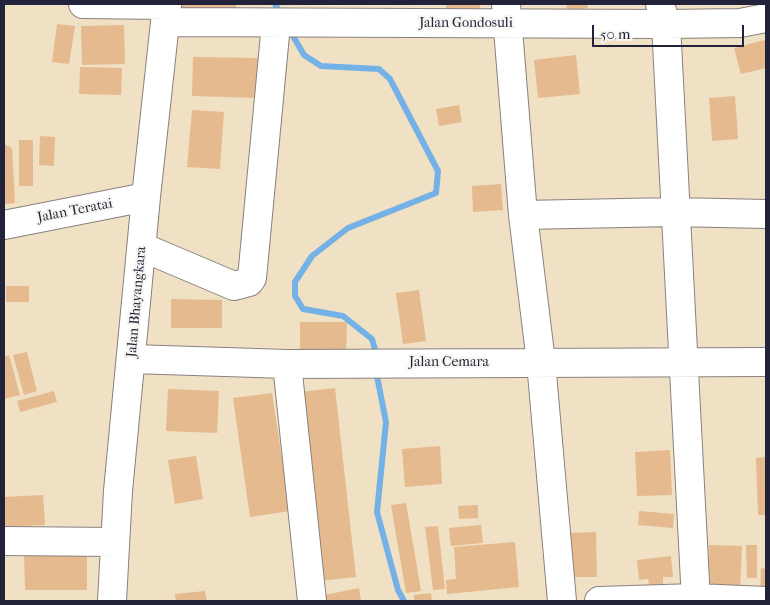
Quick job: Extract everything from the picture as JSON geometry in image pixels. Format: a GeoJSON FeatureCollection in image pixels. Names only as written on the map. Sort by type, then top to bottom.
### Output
{"type":"FeatureCollection","features":[{"type":"Feature","properties":{"kind":"street","name":"Jalan Gondosuli"},"geometry":{"type":"LineString","coordinates":[[82,4],[167,10],[285,24],[507,14],[663,14],[740,23],[766,18]]}},
{"type":"Feature","properties":{"kind":"street","name":"Jalan Bhayangkara"},"geometry":{"type":"LineString","coordinates":[[112,601],[114,542],[146,197],[167,10]]}},
{"type":"Feature","properties":{"kind":"street"},"geometry":{"type":"LineString","coordinates":[[507,14],[523,215],[541,362],[562,601]]}},
{"type":"Feature","properties":{"kind":"street"},"geometry":{"type":"LineString","coordinates":[[663,14],[696,599]]}},
{"type":"Feature","properties":{"kind":"street"},"geometry":{"type":"LineString","coordinates":[[142,247],[234,286],[245,284],[252,278],[285,24]]}},
{"type":"Feature","properties":{"kind":"street","name":"Jalan Teratai"},"geometry":{"type":"LineString","coordinates":[[4,225],[146,197]]}},
{"type":"Feature","properties":{"kind":"street"},"geometry":{"type":"LineString","coordinates":[[523,215],[674,212],[766,214]]}},
{"type":"Feature","properties":{"kind":"street","name":"Jalan Cemara"},"geometry":{"type":"LineString","coordinates":[[132,359],[287,364],[766,362]]}},
{"type":"Feature","properties":{"kind":"street"},"geometry":{"type":"LineString","coordinates":[[287,364],[312,601]]}},
{"type":"Feature","properties":{"kind":"street"},"geometry":{"type":"LineString","coordinates":[[4,541],[114,542]]}},
{"type":"Feature","properties":{"kind":"street"},"geometry":{"type":"LineString","coordinates":[[599,601],[696,599],[766,601]]}},
{"type":"Feature","properties":{"kind":"building"},"geometry":{"type":"Polygon","coordinates":[[[180,4],[236,4],[236,16],[180,15],[180,4]]]}},
{"type":"Feature","properties":{"kind":"building"},"geometry":{"type":"Polygon","coordinates":[[[446,4],[480,4],[480,12],[446,13],[446,4]]]}},
{"type":"Feature","properties":{"kind":"building"},"geometry":{"type":"Polygon","coordinates":[[[566,4],[587,4],[588,8],[568,12],[566,4]]]}},
{"type":"Feature","properties":{"kind":"building"},"geometry":{"type":"Polygon","coordinates":[[[57,24],[75,26],[69,64],[52,62],[57,24]]]}},
{"type":"Feature","properties":{"kind":"building"},"geometry":{"type":"Polygon","coordinates":[[[124,25],[125,64],[82,65],[81,26],[124,25]]]}},
{"type":"Feature","properties":{"kind":"building"},"geometry":{"type":"Polygon","coordinates":[[[765,40],[766,68],[741,74],[734,48],[765,40]]]}},
{"type":"Feature","properties":{"kind":"building"},"geometry":{"type":"Polygon","coordinates":[[[576,55],[580,94],[538,98],[534,60],[576,55]]]}},
{"type":"Feature","properties":{"kind":"building"},"geometry":{"type":"Polygon","coordinates":[[[193,57],[258,58],[257,98],[192,96],[193,57]]]}},
{"type":"Feature","properties":{"kind":"building"},"geometry":{"type":"Polygon","coordinates":[[[80,67],[122,68],[121,95],[79,94],[80,67]]]}},
{"type":"Feature","properties":{"kind":"building"},"geometry":{"type":"Polygon","coordinates":[[[735,96],[738,139],[712,141],[709,98],[735,96]]]}},
{"type":"Feature","properties":{"kind":"building"},"geometry":{"type":"Polygon","coordinates":[[[459,105],[462,122],[439,126],[436,109],[459,105]]]}},
{"type":"Feature","properties":{"kind":"building"},"geometry":{"type":"Polygon","coordinates":[[[192,110],[224,112],[220,169],[187,167],[192,110]]]}},
{"type":"Feature","properties":{"kind":"building"},"geometry":{"type":"Polygon","coordinates":[[[40,136],[55,137],[54,166],[39,165],[40,136]]]}},
{"type":"Feature","properties":{"kind":"building"},"geometry":{"type":"Polygon","coordinates":[[[19,140],[33,140],[33,186],[19,186],[19,140]]]}},
{"type":"Feature","properties":{"kind":"building"},"geometry":{"type":"Polygon","coordinates":[[[4,144],[12,148],[15,203],[4,204],[4,144]]]}},
{"type":"Feature","properties":{"kind":"building"},"geometry":{"type":"Polygon","coordinates":[[[501,184],[503,210],[473,212],[472,186],[501,184]]]}},
{"type":"Feature","properties":{"kind":"building"},"geometry":{"type":"Polygon","coordinates":[[[6,286],[29,286],[29,302],[6,302],[6,286]]]}},
{"type":"Feature","properties":{"kind":"building"},"geometry":{"type":"Polygon","coordinates":[[[419,290],[426,341],[403,344],[396,293],[419,290]]]}},
{"type":"Feature","properties":{"kind":"building"},"geometry":{"type":"Polygon","coordinates":[[[171,299],[222,300],[222,328],[171,328],[171,299]]]}},
{"type":"Feature","properties":{"kind":"building"},"geometry":{"type":"Polygon","coordinates":[[[300,322],[347,322],[346,356],[300,355],[300,322]]]}},
{"type":"Feature","properties":{"kind":"building"},"geometry":{"type":"Polygon","coordinates":[[[27,352],[37,391],[24,395],[13,355],[27,352]]]}},
{"type":"Feature","properties":{"kind":"building"},"geometry":{"type":"Polygon","coordinates":[[[9,355],[20,395],[4,399],[4,357],[9,355]]]}},
{"type":"Feature","properties":{"kind":"building"},"geometry":{"type":"Polygon","coordinates":[[[335,388],[356,577],[320,581],[300,392],[335,388]]]}},
{"type":"Feature","properties":{"kind":"building"},"geometry":{"type":"Polygon","coordinates":[[[168,389],[219,391],[217,433],[166,431],[168,389]]]}},
{"type":"Feature","properties":{"kind":"building"},"geometry":{"type":"Polygon","coordinates":[[[54,391],[57,402],[20,412],[17,401],[54,391]]]}},
{"type":"Feature","properties":{"kind":"building"},"geometry":{"type":"Polygon","coordinates":[[[272,393],[290,511],[250,517],[233,398],[272,393]]]}},
{"type":"Feature","properties":{"kind":"building"},"geometry":{"type":"Polygon","coordinates":[[[440,446],[442,484],[405,487],[402,449],[440,446]]]}},
{"type":"Feature","properties":{"kind":"building"},"geometry":{"type":"Polygon","coordinates":[[[670,450],[672,495],[637,496],[635,452],[670,450]]]}},
{"type":"Feature","properties":{"kind":"building"},"geometry":{"type":"Polygon","coordinates":[[[196,456],[203,499],[175,504],[168,460],[196,456]]]}},
{"type":"Feature","properties":{"kind":"building"},"geometry":{"type":"Polygon","coordinates":[[[766,457],[766,515],[758,515],[756,458],[766,457]]]}},
{"type":"Feature","properties":{"kind":"building"},"geometry":{"type":"Polygon","coordinates":[[[43,495],[45,525],[4,527],[4,497],[43,495]]]}},
{"type":"Feature","properties":{"kind":"building"},"geometry":{"type":"Polygon","coordinates":[[[406,503],[421,591],[406,593],[391,505],[406,503]]]}},
{"type":"Feature","properties":{"kind":"building"},"geometry":{"type":"Polygon","coordinates":[[[478,505],[478,518],[459,519],[458,506],[478,505]]]}},
{"type":"Feature","properties":{"kind":"building"},"geometry":{"type":"Polygon","coordinates":[[[639,511],[674,514],[673,528],[638,525],[639,511]]]}},
{"type":"Feature","properties":{"kind":"building"},"geometry":{"type":"Polygon","coordinates":[[[481,525],[483,543],[451,546],[449,528],[481,525]]]}},
{"type":"Feature","properties":{"kind":"building"},"geometry":{"type":"Polygon","coordinates":[[[438,526],[445,589],[433,590],[425,527],[438,526]]]}},
{"type":"Feature","properties":{"kind":"building"},"geometry":{"type":"Polygon","coordinates":[[[596,532],[597,577],[571,577],[570,533],[596,532]]]}},
{"type":"Feature","properties":{"kind":"building"},"geometry":{"type":"Polygon","coordinates":[[[515,542],[519,587],[447,594],[446,580],[456,579],[454,547],[515,542]]]}},
{"type":"Feature","properties":{"kind":"building"},"geometry":{"type":"Polygon","coordinates":[[[709,545],[742,546],[740,589],[707,588],[709,545]]]}},
{"type":"Feature","properties":{"kind":"building"},"geometry":{"type":"Polygon","coordinates":[[[746,545],[757,545],[757,578],[747,578],[746,545]]]}},
{"type":"Feature","properties":{"kind":"building"},"geometry":{"type":"Polygon","coordinates":[[[87,547],[87,590],[25,590],[24,548],[87,547]]]}},
{"type":"Feature","properties":{"kind":"building"},"geometry":{"type":"Polygon","coordinates":[[[671,556],[673,577],[663,577],[663,584],[649,585],[648,579],[639,580],[637,560],[671,556]]]}},
{"type":"Feature","properties":{"kind":"building"},"geometry":{"type":"Polygon","coordinates":[[[761,568],[766,569],[766,598],[760,598],[761,568]]]}},
{"type":"Feature","properties":{"kind":"building"},"geometry":{"type":"Polygon","coordinates":[[[359,588],[361,601],[316,601],[315,597],[359,588]]]}},
{"type":"Feature","properties":{"kind":"building"},"geometry":{"type":"Polygon","coordinates":[[[205,591],[207,601],[176,601],[175,594],[205,591]]]}},
{"type":"Feature","properties":{"kind":"building"},"geometry":{"type":"Polygon","coordinates":[[[431,593],[432,601],[414,601],[414,595],[431,593]]]}},
{"type":"Feature","properties":{"kind":"waterway"},"geometry":{"type":"LineString","coordinates":[[275,4],[282,16]]}},
{"type":"Feature","properties":{"kind":"waterway"},"geometry":{"type":"LineString","coordinates":[[289,29],[304,55],[321,66],[379,69],[390,79],[438,171],[436,193],[348,228],[312,256],[295,282],[295,296],[303,309],[343,316],[372,339],[377,356]]}},
{"type":"Feature","properties":{"kind":"waterway"},"geometry":{"type":"LineString","coordinates":[[376,371],[386,422],[377,512],[398,590],[404,601]]}}]}
